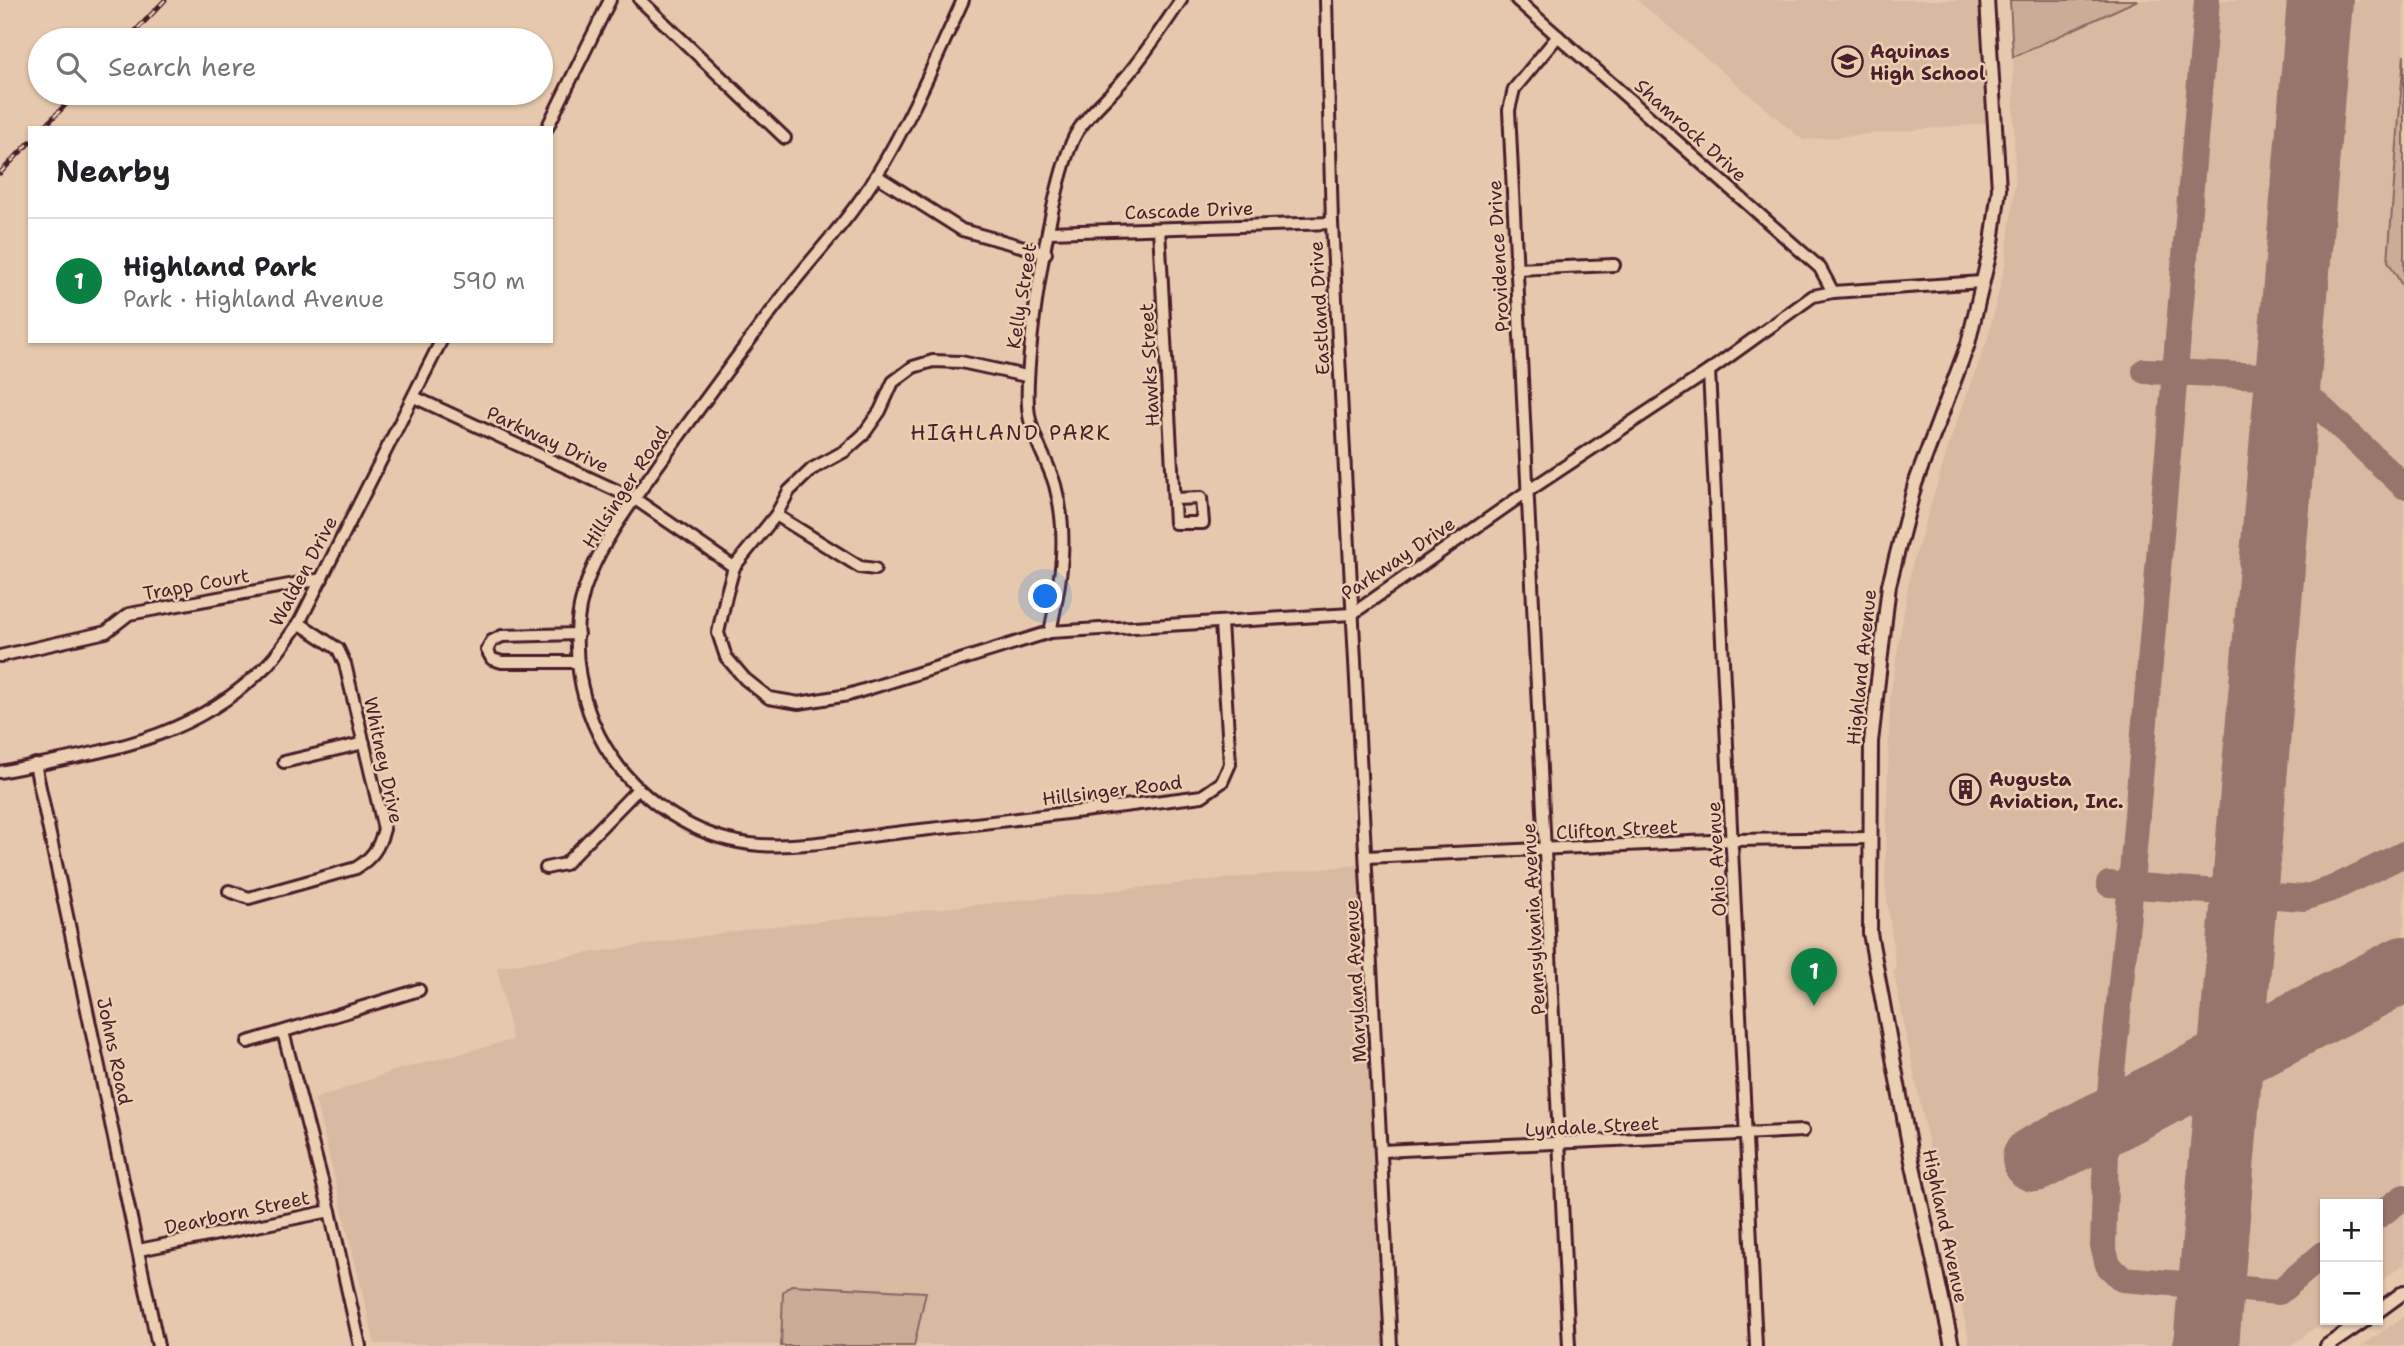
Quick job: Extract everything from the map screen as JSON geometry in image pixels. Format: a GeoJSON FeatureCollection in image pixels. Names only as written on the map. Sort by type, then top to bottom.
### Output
{"type":"FeatureCollection","features":[{"type":"Feature","properties":{"kind":"main road","name":"Highland Avenue"},"geometry":{"type":"LineString","coordinates":[[1952,1346],[1912,1161],[1872,946],[1871,742],[1889,585],[1915,484],[1968,344],[1993,243],[1999,189],[1987,0]]}},
{"type":"Feature","properties":{"kind":"main road"},"geometry":{"type":"LineString","coordinates":[[2383,1307],[2404,1292]]}},
{"type":"Feature","properties":{"kind":"main road"},"geometry":{"type":"LineString","coordinates":[[2327,1346],[2358,1325]]}},
{"type":"Feature","properties":{"kind":"street"},"geometry":{"type":"LineString","coordinates":[[548,126],[610,0]]}},
{"type":"Feature","properties":{"kind":"street"},"geometry":{"type":"LineString","coordinates":[[640,0],[785,138]]}},
{"type":"Feature","properties":{"kind":"street","name":"Hillsinger Road"},"geometry":{"type":"LineString","coordinates":[[963,0],[877,176],[727,368],[635,499],[589,574],[578,634],[577,662],[581,692],[604,748],[637,790],[672,816],[713,833],[758,845],[1031,818],[1202,796],[1222,782],[1230,764],[1221,622]]}},
{"type":"Feature","properties":{"kind":"street","name":"Kelly Street"},"geometry":{"type":"LineString","coordinates":[[1050,632],[1064,552],[1062,515],[1054,482],[1029,415],[1026,376],[1048,232],[1057,190],[1076,132],[1133,68],[1181,0]]}},
{"type":"Feature","properties":{"kind":"street","name":"Eastland Drive"},"geometry":{"type":"LineString","coordinates":[[1325,0],[1332,223],[1352,614]]}},
{"type":"Feature","properties":{"kind":"street","name":"Shamrock Drive"},"geometry":{"type":"LineString","coordinates":[[1517,0],[1820,268],[1833,292]]}},
{"type":"Feature","properties":{"kind":"street","name":"Providence Drive"},"geometry":{"type":"LineString","coordinates":[[1528,491],[1509,110],[1514,89],[1558,36]]}},
{"type":"Feature","properties":{"kind":"street"},"geometry":{"type":"LineString","coordinates":[[877,176],[962,230],[1046,253]]}},
{"type":"Feature","properties":{"kind":"street","name":"Cascade Drive"},"geometry":{"type":"LineString","coordinates":[[1048,232],[1332,223]]}},
{"type":"Feature","properties":{"kind":"street","name":"Hawks Street"},"geometry":{"type":"LineString","coordinates":[[1159,229],[1174,499]]}},
{"type":"Feature","properties":{"kind":"street"},"geometry":{"type":"LineString","coordinates":[[1516,269],[1614,265]]}},
{"type":"Feature","properties":{"kind":"street","name":"Parkway Drive"},"geometry":{"type":"LineString","coordinates":[[414,397],[635,499],[734,567],[718,633],[726,657],[746,679],[769,698],[799,703],[848,695],[1050,632],[1352,614],[1528,491],[1709,371],[1813,296],[1833,292],[1982,282]]}},
{"type":"Feature","properties":{"kind":"street","name":"Walden Drive"},"geometry":{"type":"LineString","coordinates":[[0,772],[144,742],[188,722],[226,700],[267,665],[299,623],[440,343]]}},
{"type":"Feature","properties":{"kind":"street"},"geometry":{"type":"LineString","coordinates":[[734,567],[776,515],[789,491],[812,469],[845,451],[863,435],[880,411],[893,382],[913,367],[933,361],[961,362],[1026,376]]}},
{"type":"Feature","properties":{"kind":"street","name":"Ohio Avenue"},"geometry":{"type":"LineString","coordinates":[[1709,371],[1748,1135],[1756,1346]]}},
{"type":"Feature","properties":{"kind":"street","name":"Pennsylvania Avenue"},"geometry":{"type":"LineString","coordinates":[[1528,491],[1569,1346]]}},
{"type":"Feature","properties":{"kind":"street"},"geometry":{"type":"LineString","coordinates":[[776,515],[860,567],[875,569]]}},
{"type":"Feature","properties":{"kind":"street","name":"Trapp Court"},"geometry":{"type":"LineString","coordinates":[[0,656],[106,632],[129,614],[322,579]]}},
{"type":"Feature","properties":{"kind":"street","name":"Maryland Avenue"},"geometry":{"type":"LineString","coordinates":[[1352,614],[1391,1346]]}},
{"type":"Feature","properties":{"kind":"street","name":"Whitney Drive"},"geometry":{"type":"LineString","coordinates":[[229,891],[249,898],[356,868],[368,860],[379,846],[384,830],[345,664],[338,649],[299,623]]}},
{"type":"Feature","properties":{"kind":"street"},"geometry":{"type":"LineString","coordinates":[[577,662],[502,662],[492,659],[487,650],[492,641],[502,636],[578,634]]}},
{"type":"Feature","properties":{"kind":"street"},"geometry":{"type":"LineString","coordinates":[[284,762],[363,743]]}},
{"type":"Feature","properties":{"kind":"street","name":"Johns Road"},"geometry":{"type":"LineString","coordinates":[[35,764],[158,1346]]}},
{"type":"Feature","properties":{"kind":"street"},"geometry":{"type":"LineString","coordinates":[[546,868],[565,864],[637,790]]}},
{"type":"Feature","properties":{"kind":"street","name":"Clifton Street"},"geometry":{"type":"LineString","coordinates":[[1366,857],[1733,841],[1870,838]]}},
{"type":"Feature","properties":{"kind":"street"},"geometry":{"type":"LineString","coordinates":[[248,1042],[419,990]]}},
{"type":"Feature","properties":{"kind":"street"},"geometry":{"type":"LineString","coordinates":[[283,1032],[330,1211]]}},
{"type":"Feature","properties":{"kind":"street","name":"Lyndale Street"},"geometry":{"type":"LineString","coordinates":[[1382,1152],[1803,1131]]}},
{"type":"Feature","properties":{"kind":"street","name":"Dearborn Street"},"geometry":{"type":"LineString","coordinates":[[139,1250],[330,1211],[360,1346]]}},
{"type":"Feature","properties":{"kind":"shaded area","name":"Aquinas High School"},"geometry":{"type":"Polygon","coordinates":[[[1637,0],[1977,0],[1991,123],[1803,140],[1637,0]]]}},
{"type":"Feature","properties":{"kind":"shaded area"},"geometry":{"type":"Polygon","coordinates":[[[2010,0],[2138,0],[2013,57],[2010,0]]]}},
{"type":"Feature","properties":{"kind":"shaded area"},"geometry":{"type":"Polygon","coordinates":[[[2138,0],[2404,0],[2404,54],[2388,260],[2404,289],[2404,1264],[2383,1279],[2383,1199],[2320,1199],[2320,1324],[2290,1346],[1970,1346],[1893,970],[1896,969],[1885,883],[1890,697],[1911,569],[1953,432],[1988,338],[2005,265],[2015,185],[2013,57],[2138,0]]]}},
{"type":"Feature","properties":{"kind":"shaded area"},"geometry":{"type":"Polygon","coordinates":[[[2404,54],[2404,289],[2388,261],[2404,54]]]}},
{"type":"Feature","properties":{"kind":"shaded area"},"geometry":{"type":"Polygon","coordinates":[[[1357,865],[1361,886],[1385,1346],[375,1344],[315,1099],[396,1070],[512,1040],[497,967],[764,927],[1357,865]]]}},
{"type":"Feature","properties":{"kind":"shaded area"},"geometry":{"type":"Polygon","coordinates":[[[791,1285],[926,1292],[914,1346],[781,1346],[783,1292],[791,1285]]]}},
{"type":"Feature","properties":{"kind":"shaded area"},"geometry":{"type":"Polygon","coordinates":[[[2404,1316],[2404,1346],[2362,1346],[2404,1316]]]}},
{"type":"Feature","properties":{"kind":"taxiway"},"geometry":{"type":"LineString","coordinates":[[2207,0],[2131,884],[2107,1122],[2103,1246],[2108,1265],[2122,1279],[2279,1292],[2320,1257]]}},
{"type":"Feature","properties":{"kind":"taxiway"},"geometry":{"type":"LineString","coordinates":[[2145,371],[2288,377],[2404,486]]}},
{"type":"Feature","properties":{"kind":"taxiway"},"geometry":{"type":"LineString","coordinates":[[2109,884],[2304,898],[2334,888],[2404,854]]}},
{"type":"Feature","properties":{"kind":"taxiway"},"geometry":{"type":"LineString","coordinates":[[2383,1212],[2404,1197]]}},
{"type":"Feature","properties":{"kind":"runway"},"geometry":{"type":"LineString","coordinates":[[2206,1346],[2320,0]]}},
{"type":"Feature","properties":{"kind":"runway"},"geometry":{"type":"LineString","coordinates":[[2035,1159],[2404,969]]}},
{"type":"Feature","properties":{"kind":"railway"},"geometry":{"type":"LineString","coordinates":[[138,28],[165,0]]}},
{"type":"Feature","properties":{"kind":"railway"},"geometry":{"type":"LineString","coordinates":[[45,126],[65,105]]}},
{"type":"Feature","properties":{"kind":"railway"},"geometry":{"type":"LineString","coordinates":[[0,173],[28,144]]}},
{"type":"Feature","properties":{"kind":"place","name":"Aquinas High School"},"geometry":{"type":"Point","coordinates":[1847,62]}},
{"type":"Feature","properties":{"kind":"place","name":"Augusta Aviation, Inc."},"geometry":{"type":"Point","coordinates":[1966,790]}},
{"type":"Feature","properties":{"kind":"place","name":"Highland Park"},"geometry":{"type":"Point","coordinates":[1814,1006]}},
{"type":"Feature","properties":{"kind":"district","name":"HIGHLAND PARK"},"geometry":{"type":"Point","coordinates":[1011,433]}}]}
